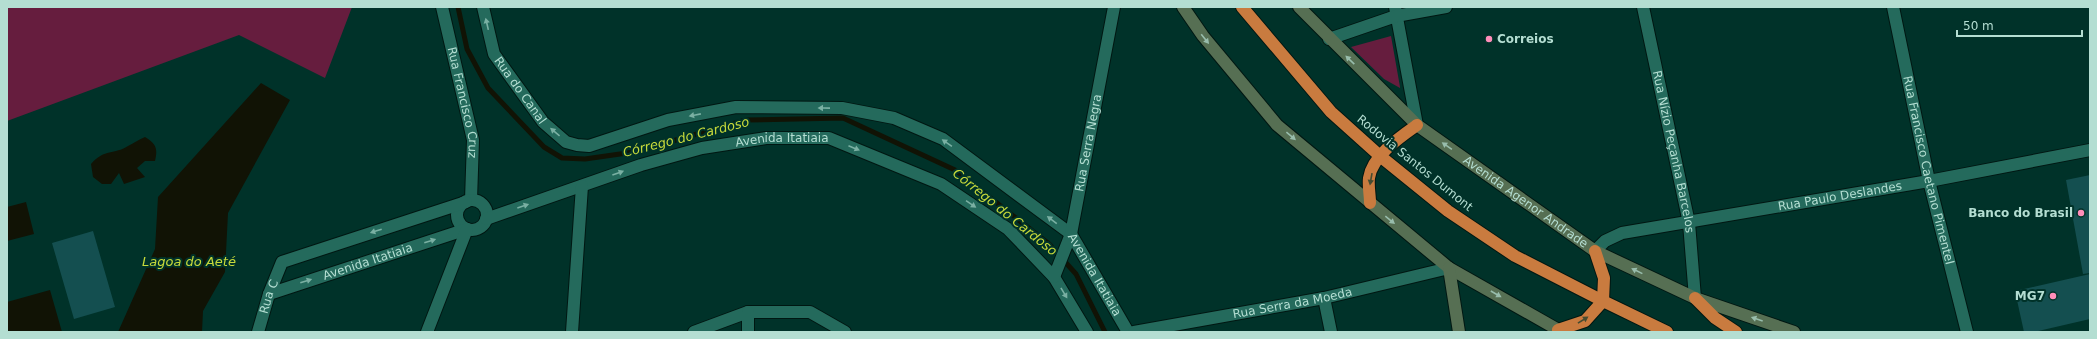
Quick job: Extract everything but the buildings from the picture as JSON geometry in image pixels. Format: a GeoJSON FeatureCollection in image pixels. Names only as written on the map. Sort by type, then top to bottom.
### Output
{"type":"FeatureCollection","features":[{"type":"Feature","properties":{"kind":"highway","name":"Rodovia Santos Dumont"},"geometry":{"type":"LineString","coordinates":[[1242,7],[1331,112],[1380,156],[1448,211],[1515,256],[1667,332]]}},
{"type":"Feature","properties":{"kind":"highway"},"geometry":{"type":"LineString","coordinates":[[1370,203],[1369,177],[1380,156],[1399,138],[1417,126]]}},
{"type":"Feature","properties":{"kind":"highway"},"geometry":{"type":"LineString","coordinates":[[1560,331],[1585,321],[1603,301],[1604,278],[1595,251]]}},
{"type":"Feature","properties":{"kind":"highway"},"geometry":{"type":"LineString","coordinates":[[1695,298],[1715,318],[1736,332]]}},
{"type":"Feature","properties":{"kind":"main road"},"geometry":{"type":"LineString","coordinates":[[1183,7],[1203,36],[1277,125],[1449,268],[1560,331]]}},
{"type":"Feature","properties":{"kind":"main road","name":"Avenida Agenor Andrade"},"geometry":{"type":"LineString","coordinates":[[1299,7],[1329,39],[1417,126],[1595,251],[1695,298],[1794,332]]}},
{"type":"Feature","properties":{"kind":"main road"},"geometry":{"type":"LineString","coordinates":[[1449,268],[1459,332]]}},
{"type":"Feature","properties":{"kind":"street","name":"Rua Francisco Cruz"},"geometry":{"type":"LineString","coordinates":[[442,7],[473,140],[468,201]]}},
{"type":"Feature","properties":{"kind":"street","name":"Rua do Canal"},"geometry":{"type":"LineString","coordinates":[[483,7],[494,54],[543,122],[566,142],[590,146]]}},
{"type":"Feature","properties":{"kind":"street","name":"Rua Serra Negra"},"geometry":{"type":"LineString","coordinates":[[1054,276],[1071,234],[1114,7]]}},
{"type":"Feature","properties":{"kind":"street"},"geometry":{"type":"LineString","coordinates":[[1329,39],[1396,11],[1446,7]]}},
{"type":"Feature","properties":{"kind":"street","name":"Rua Nízio Peçanha Barcelos"},"geometry":{"type":"LineString","coordinates":[[1643,7],[1689,223],[1695,298]]}},
{"type":"Feature","properties":{"kind":"street","name":"Rua Francisco Caetano Pimentel"},"geometry":{"type":"LineString","coordinates":[[1893,7],[1929,181],[1967,332]]}},
{"type":"Feature","properties":{"kind":"street"},"geometry":{"type":"LineString","coordinates":[[1396,11],[1417,126]]}},
{"type":"Feature","properties":{"kind":"street","name":"Avenida Itatiaia"},"geometry":{"type":"LineString","coordinates":[[590,146],[668,120],[736,107],[842,108],[894,118],[943,139],[1071,234],[1128,332]]}},
{"type":"Feature","properties":{"kind":"street","name":"Avenida Itatiaia"},"geometry":{"type":"LineString","coordinates":[[269,294],[467,229],[477,229],[481,227],[486,219],[641,165],[702,148],[766,138],[829,138],[941,184],[1008,229],[1054,276],[1087,332]]}},
{"type":"Feature","properties":{"kind":"street","name":"Rua Paulo Deslandes"},"geometry":{"type":"LineString","coordinates":[[1595,251],[1605,241],[1622,233],[1689,223],[1929,181],[2090,150]]}},
{"type":"Feature","properties":{"kind":"street"},"geometry":{"type":"LineString","coordinates":[[572,332],[582,186]]}},
{"type":"Feature","properties":{"kind":"street"},"geometry":{"type":"LineString","coordinates":[[428,332],[467,229],[462,226],[458,217],[459,208],[468,201],[475,201],[484,206],[487,214],[486,219]]}},
{"type":"Feature","properties":{"kind":"street","name":"Rua C"},"geometry":{"type":"LineString","coordinates":[[258,332],[269,294],[282,262],[468,201]]}},
{"type":"Feature","properties":{"kind":"street","name":"Rua Serra da Moeda"},"geometry":{"type":"LineString","coordinates":[[1134,332],[1324,298],[1449,268]]}},
{"type":"Feature","properties":{"kind":"street"},"geometry":{"type":"LineString","coordinates":[[1324,298],[1331,332]]}},
{"type":"Feature","properties":{"kind":"street"},"geometry":{"type":"LineString","coordinates":[[748,312],[748,332]]}},
{"type":"Feature","properties":{"kind":"street"},"geometry":{"type":"LineString","coordinates":[[694,332],[748,312],[810,312],[845,332]]}},
{"type":"Feature","properties":{"kind":"shaded area"},"geometry":{"type":"Polygon","coordinates":[[[7,7],[352,7],[325,78],[239,35],[7,121],[7,7]]]}},
{"type":"Feature","properties":{"kind":"shaded area"},"geometry":{"type":"Polygon","coordinates":[[[1391,36],[1400,88],[1384,79],[1351,47],[1391,36]]]}},
{"type":"Feature","properties":{"kind":"water","name":"Lagoa do Aeté"},"geometry":{"type":"Polygon","coordinates":[[[261,83],[290,100],[228,213],[225,272],[203,311],[202,332],[118,332],[155,249],[158,197],[261,83]]]}},
{"type":"Feature","properties":{"kind":"water"},"geometry":{"type":"Polygon","coordinates":[[[145,137],[154,144],[156,153],[155,161],[145,161],[137,168],[145,177],[124,184],[119,173],[111,184],[102,184],[93,177],[91,164],[96,159],[105,154],[123,149],[145,137]]]}},
{"type":"Feature","properties":{"kind":"water"},"geometry":{"type":"Polygon","coordinates":[[[26,202],[34,234],[7,241],[7,207],[26,202]]]}},
{"type":"Feature","properties":{"kind":"water"},"geometry":{"type":"Polygon","coordinates":[[[50,290],[62,332],[7,332],[7,302],[50,290]]]}},
{"type":"Feature","properties":{"kind":"waterway","name":"Córrego do Cardoso"},"geometry":{"type":"LineString","coordinates":[[458,7],[467,49],[488,88],[544,147],[562,158],[585,159],[634,152],[746,120],[843,118],[955,170],[1049,244],[1076,274],[1105,332]]}},
{"type":"Feature","properties":{"kind":"place","name":"Correios"},"geometry":{"type":"Point","coordinates":[1489,39]}},
{"type":"Feature","properties":{"kind":"place","name":"Banco do Brasil"},"geometry":{"type":"Point","coordinates":[2081,213]}},
{"type":"Feature","properties":{"kind":"place","name":"MG7"},"geometry":{"type":"Point","coordinates":[2053,296]}}]}
